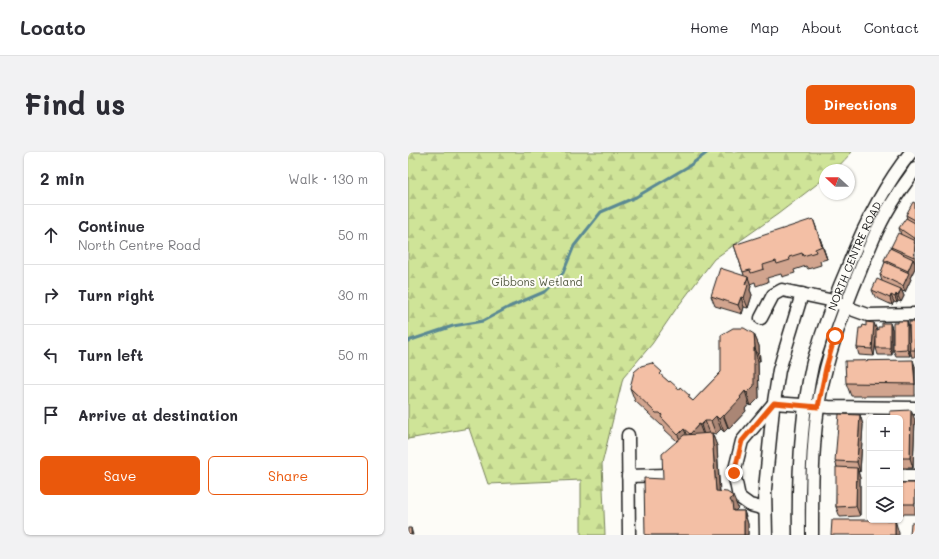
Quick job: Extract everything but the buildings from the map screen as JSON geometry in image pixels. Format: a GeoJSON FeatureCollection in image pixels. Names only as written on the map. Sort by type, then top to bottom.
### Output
{"type":"FeatureCollection","features":[{"type":"Feature","properties":{"kind":"street","name":"NORTH CENTRE ROAD"},"geometry":{"type":"LineString","coordinates":[[799,535],[798,497],[800,448],[812,365],[834,301],[858,241],[871,214],[898,168],[911,152]]}},
{"type":"Feature","properties":{"kind":"street","name":"NORTH CENTRE ROAD"},"geometry":{"type":"LineString","coordinates":[[812,535],[813,457],[818,407],[826,368],[846,306],[882,220],[895,197],[915,170]]}},
{"type":"Feature","properties":{"kind":"street"},"geometry":{"type":"LineString","coordinates":[[761,318],[773,295],[782,290],[834,301],[854,310],[868,314],[915,314]]}},
{"type":"Feature","properties":{"kind":"street"},"geometry":{"type":"LineString","coordinates":[[766,535],[765,489],[774,403],[779,370],[802,294]]}},
{"type":"Feature","properties":{"kind":"street"},"geometry":{"type":"LineString","coordinates":[[774,403],[878,413],[915,408]]}},
{"type":"Feature","properties":{"kind":"street"},"geometry":{"type":"LineString","coordinates":[[765,509],[750,505],[739,497],[734,473],[742,441],[774,403]]}},
{"type":"Feature","properties":{"kind":"street"},"geometry":{"type":"LineString","coordinates":[[628,435],[629,535]]}},
{"type":"Feature","properties":{"kind":"street"},"geometry":{"type":"LineString","coordinates":[[628,476],[667,475]]}},
{"type":"Feature","properties":{"kind":"street"},"geometry":{"type":"LineString","coordinates":[[903,476],[915,476]]}},
{"type":"Feature","properties":{"kind":"green space","name":"Gibbons Wetland"},"geometry":{"type":"Polygon","coordinates":[[[408,152],[852,152],[841,164],[819,164],[819,183],[778,214],[714,259],[676,309],[652,344],[623,378],[602,464],[605,535],[581,535],[581,480],[488,484],[469,428],[408,439],[408,152]]]}},
{"type":"Feature","properties":{"kind":"waterway"},"geometry":{"type":"LineString","coordinates":[[408,341],[453,326],[483,321],[509,307],[544,292],[563,273],[574,246],[601,212],[636,197],[689,166],[708,152]]}},
{"type":"Feature","properties":{"kind":"route"},"geometry":{"type":"LineString","coordinates":[[734,473],[742,441],[758,420],[774,403],[818,407],[826,368],[835,336]]}}]}
